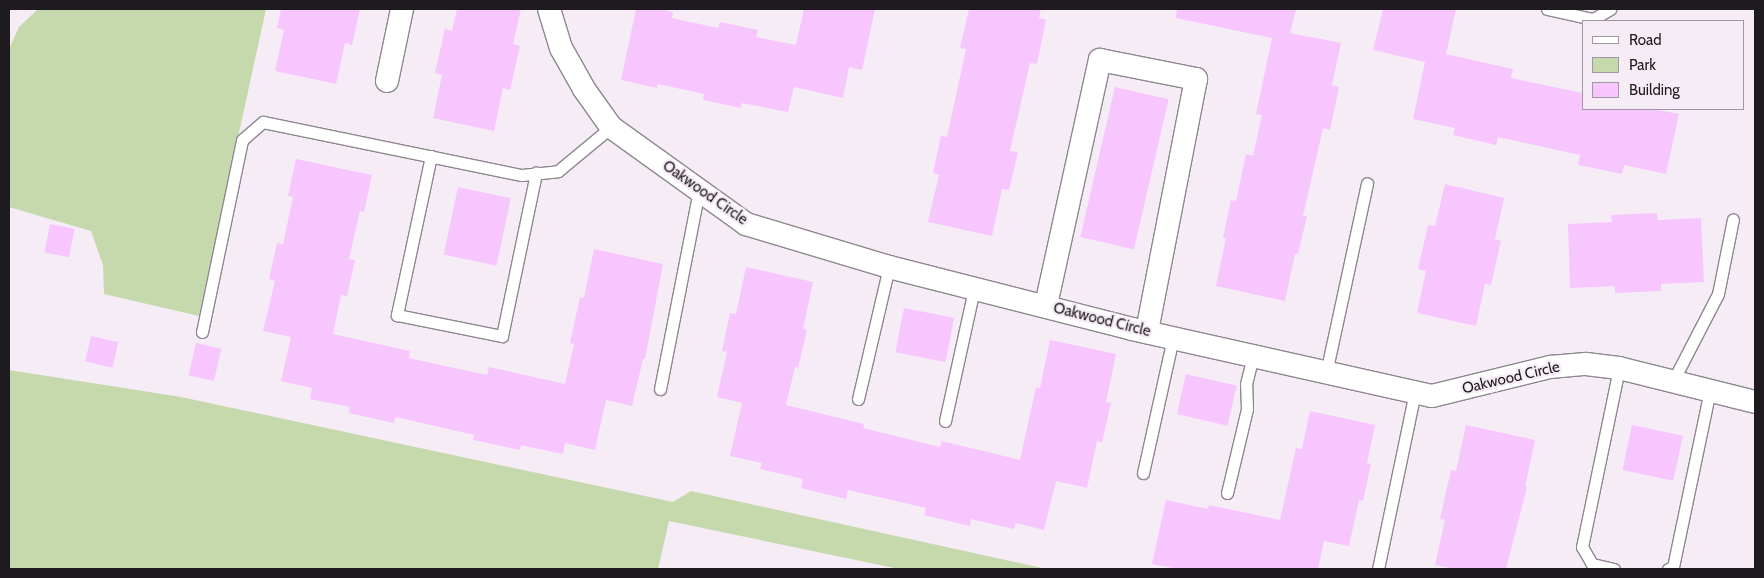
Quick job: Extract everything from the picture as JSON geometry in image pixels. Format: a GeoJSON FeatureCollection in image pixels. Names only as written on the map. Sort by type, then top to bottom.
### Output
{"type":"FeatureCollection","features":[{"type":"Feature","properties":{"kind":"street"},"geometry":{"type":"LineString","coordinates":[[386,81],[402,9]]}},
{"type":"Feature","properties":{"kind":"street","name":"Oakwood Circle"},"geometry":{"type":"LineString","coordinates":[[549,9],[561,48],[584,89],[611,127],[746,224],[889,267],[974,289],[1046,305],[1147,332],[1432,396],[1550,367],[1586,364],[1619,368],[1755,402]]}},
{"type":"Feature","properties":{"kind":"street"},"geometry":{"type":"LineString","coordinates":[[1046,305],[1100,60],[1196,79],[1147,332]]}},
{"type":"Feature","properties":{"kind":"lane"},"geometry":{"type":"LineString","coordinates":[[1547,9],[1593,19],[1610,9]]}},
{"type":"Feature","properties":{"kind":"lane"},"geometry":{"type":"LineString","coordinates":[[202,332],[242,140],[263,122],[522,175],[558,170],[611,127]]}},
{"type":"Feature","properties":{"kind":"lane"},"geometry":{"type":"LineString","coordinates":[[431,156],[397,315],[502,336],[536,173]]}},
{"type":"Feature","properties":{"kind":"lane"},"geometry":{"type":"LineString","coordinates":[[1326,373],[1367,183]]}},
{"type":"Feature","properties":{"kind":"lane"},"geometry":{"type":"LineString","coordinates":[[660,389],[699,190]]}},
{"type":"Feature","properties":{"kind":"lane"},"geometry":{"type":"LineString","coordinates":[[1673,381],[1687,350],[1718,294],[1733,220]]}},
{"type":"Feature","properties":{"kind":"lane"},"geometry":{"type":"LineString","coordinates":[[858,399],[889,267]]}},
{"type":"Feature","properties":{"kind":"lane"},"geometry":{"type":"LineString","coordinates":[[944,421],[974,289]]}},
{"type":"Feature","properties":{"kind":"lane"},"geometry":{"type":"LineString","coordinates":[[1142,473],[1173,338]]}},
{"type":"Feature","properties":{"kind":"lane"},"geometry":{"type":"LineString","coordinates":[[1227,493],[1247,409],[1246,384],[1253,356]]}},
{"type":"Feature","properties":{"kind":"lane"},"geometry":{"type":"LineString","coordinates":[[1614,569],[1592,564],[1582,547],[1619,368]]}},
{"type":"Feature","properties":{"kind":"lane"},"geometry":{"type":"LineString","coordinates":[[1668,569],[1673,567],[1710,390]]}},
{"type":"Feature","properties":{"kind":"lane"},"geometry":{"type":"LineString","coordinates":[[1378,569],[1415,392]]}},
{"type":"Feature","properties":{"kind":"green space"},"geometry":{"type":"Polygon","coordinates":[[[38,9],[266,9],[199,316],[104,294],[103,265],[91,231],[9,207],[9,49],[19,27],[38,9]]]}},
{"type":"Feature","properties":{"kind":"green space"},"geometry":{"type":"Polygon","coordinates":[[[9,370],[181,397],[673,502],[691,491],[1047,569],[899,569],[669,521],[658,569],[9,569],[9,370]]]}},
{"type":"Feature","properties":{"kind":"building"},"geometry":{"type":"Polygon","coordinates":[[[281,9],[360,9],[352,45],[345,43],[336,84],[275,71],[284,30],[277,28],[281,9]]]}},
{"type":"Feature","properties":{"kind":"building"},"geometry":{"type":"Polygon","coordinates":[[[457,9],[521,9],[513,44],[520,46],[510,90],[503,88],[494,131],[433,118],[442,75],[435,73],[445,29],[452,31],[457,9]]]}},
{"type":"Feature","properties":{"kind":"building"},"geometry":{"type":"Polygon","coordinates":[[[636,9],[659,9],[673,12],[672,18],[718,28],[720,22],[758,30],[756,37],[796,45],[804,9],[875,9],[862,70],[849,67],[843,98],[794,87],[788,112],[742,103],[741,108],[703,100],[704,94],[658,84],[657,88],[621,80],[636,9]]]}},
{"type":"Feature","properties":{"kind":"building"},"geometry":{"type":"Polygon","coordinates":[[[969,9],[1041,9],[1039,18],[1046,20],[1037,64],[1030,63],[1010,151],[1018,152],[1009,190],[1002,189],[992,236],[928,222],[939,175],[933,173],[941,136],[947,137],[966,49],[960,48],[969,9]]]}},
{"type":"Feature","properties":{"kind":"building"},"geometry":{"type":"Polygon","coordinates":[[[1177,9],[1296,9],[1290,33],[1341,43],[1332,85],[1339,87],[1330,130],[1323,128],[1303,216],[1307,216],[1298,254],[1295,254],[1285,301],[1216,286],[1226,238],[1223,238],[1231,200],[1236,201],[1246,154],[1253,156],[1262,115],[1256,114],[1272,38],[1176,18],[1177,9]]]}},
{"type":"Feature","properties":{"kind":"building"},"geometry":{"type":"Polygon","coordinates":[[[1383,9],[1456,9],[1446,54],[1513,69],[1511,78],[1582,93],[1582,110],[1658,110],[1679,114],[1666,174],[1624,165],[1622,174],[1578,165],[1580,155],[1498,137],[1496,145],[1453,135],[1455,128],[1413,119],[1425,62],[1373,50],[1383,9]]]}},
{"type":"Feature","properties":{"kind":"building"},"geometry":{"type":"Polygon","coordinates":[[[1115,87],[1169,99],[1134,249],[1080,237],[1115,87]]]}},
{"type":"Feature","properties":{"kind":"building"},"geometry":{"type":"Polygon","coordinates":[[[296,159],[372,175],[364,212],[360,211],[349,259],[355,260],[347,296],[341,295],[333,334],[410,351],[409,358],[487,375],[489,367],[565,384],[574,344],[570,343],[580,297],[584,298],[594,249],[663,264],[645,359],[643,359],[632,406],[606,400],[595,450],[565,443],[563,454],[521,445],[520,450],[473,440],[474,435],[396,417],[394,423],[349,413],[350,407],[310,399],[312,388],[281,381],[291,337],[263,331],[275,281],[269,279],[277,243],[283,244],[293,197],[288,196],[296,159]]]}},
{"type":"Feature","properties":{"kind":"building"},"geometry":{"type":"Polygon","coordinates":[[[1445,184],[1504,198],[1495,239],[1501,241],[1491,285],[1485,284],[1476,326],[1417,313],[1426,271],[1418,269],[1428,225],[1435,226],[1445,184]]]}},
{"type":"Feature","properties":{"kind":"building"},"geometry":{"type":"Polygon","coordinates":[[[458,187],[511,198],[496,266],[444,254],[458,187]]]}},
{"type":"Feature","properties":{"kind":"building"},"geometry":{"type":"Polygon","coordinates":[[[1657,213],[1658,220],[1701,218],[1704,282],[1661,284],[1661,291],[1615,293],[1615,286],[1570,288],[1568,224],[1612,222],[1611,215],[1657,213]]]}},
{"type":"Feature","properties":{"kind":"building"},"geometry":{"type":"Polygon","coordinates":[[[50,224],[75,229],[69,257],[44,252],[50,224]]]}},
{"type":"Feature","properties":{"kind":"building"},"geometry":{"type":"Polygon","coordinates":[[[746,267],[813,282],[803,329],[807,330],[798,368],[795,367],[786,405],[864,424],[863,428],[940,447],[942,441],[1020,460],[1036,387],[1040,388],[1050,340],[1116,354],[1106,402],[1111,403],[1102,442],[1097,441],[1087,488],[1056,481],[1044,530],[1016,523],[1014,529],[971,519],[970,526],[924,515],[926,508],[848,490],[846,499],[801,488],[803,479],[760,469],[762,463],[730,456],[742,403],[717,397],[727,352],[722,351],[730,313],[736,314],[746,267]]]}},
{"type":"Feature","properties":{"kind":"building"},"geometry":{"type":"Polygon","coordinates":[[[904,308],[954,318],[945,362],[895,352],[904,308]]]}},
{"type":"Feature","properties":{"kind":"building"},"geometry":{"type":"Polygon","coordinates":[[[91,336],[118,342],[112,368],[85,361],[91,336]]]}},
{"type":"Feature","properties":{"kind":"building"},"geometry":{"type":"Polygon","coordinates":[[[196,343],[221,349],[214,381],[189,375],[196,343]]]}},
{"type":"Feature","properties":{"kind":"building"},"geometry":{"type":"Polygon","coordinates":[[[1186,374],[1237,386],[1227,426],[1177,414],[1186,374]]]}},
{"type":"Feature","properties":{"kind":"building"},"geometry":{"type":"Polygon","coordinates":[[[1310,411],[1375,425],[1367,463],[1371,464],[1363,501],[1359,500],[1349,546],[1324,541],[1318,569],[1178,569],[1152,564],[1166,500],[1208,509],[1209,505],[1280,520],[1296,448],[1302,449],[1310,411]]]}},
{"type":"Feature","properties":{"kind":"building"},"geometry":{"type":"Polygon","coordinates":[[[1466,425],[1535,440],[1525,487],[1527,487],[1506,569],[1454,569],[1435,565],[1445,520],[1440,519],[1451,470],[1456,471],[1466,425]]]}},
{"type":"Feature","properties":{"kind":"building"},"geometry":{"type":"Polygon","coordinates":[[[1632,425],[1683,436],[1673,481],[1622,470],[1632,425]]]}}]}
